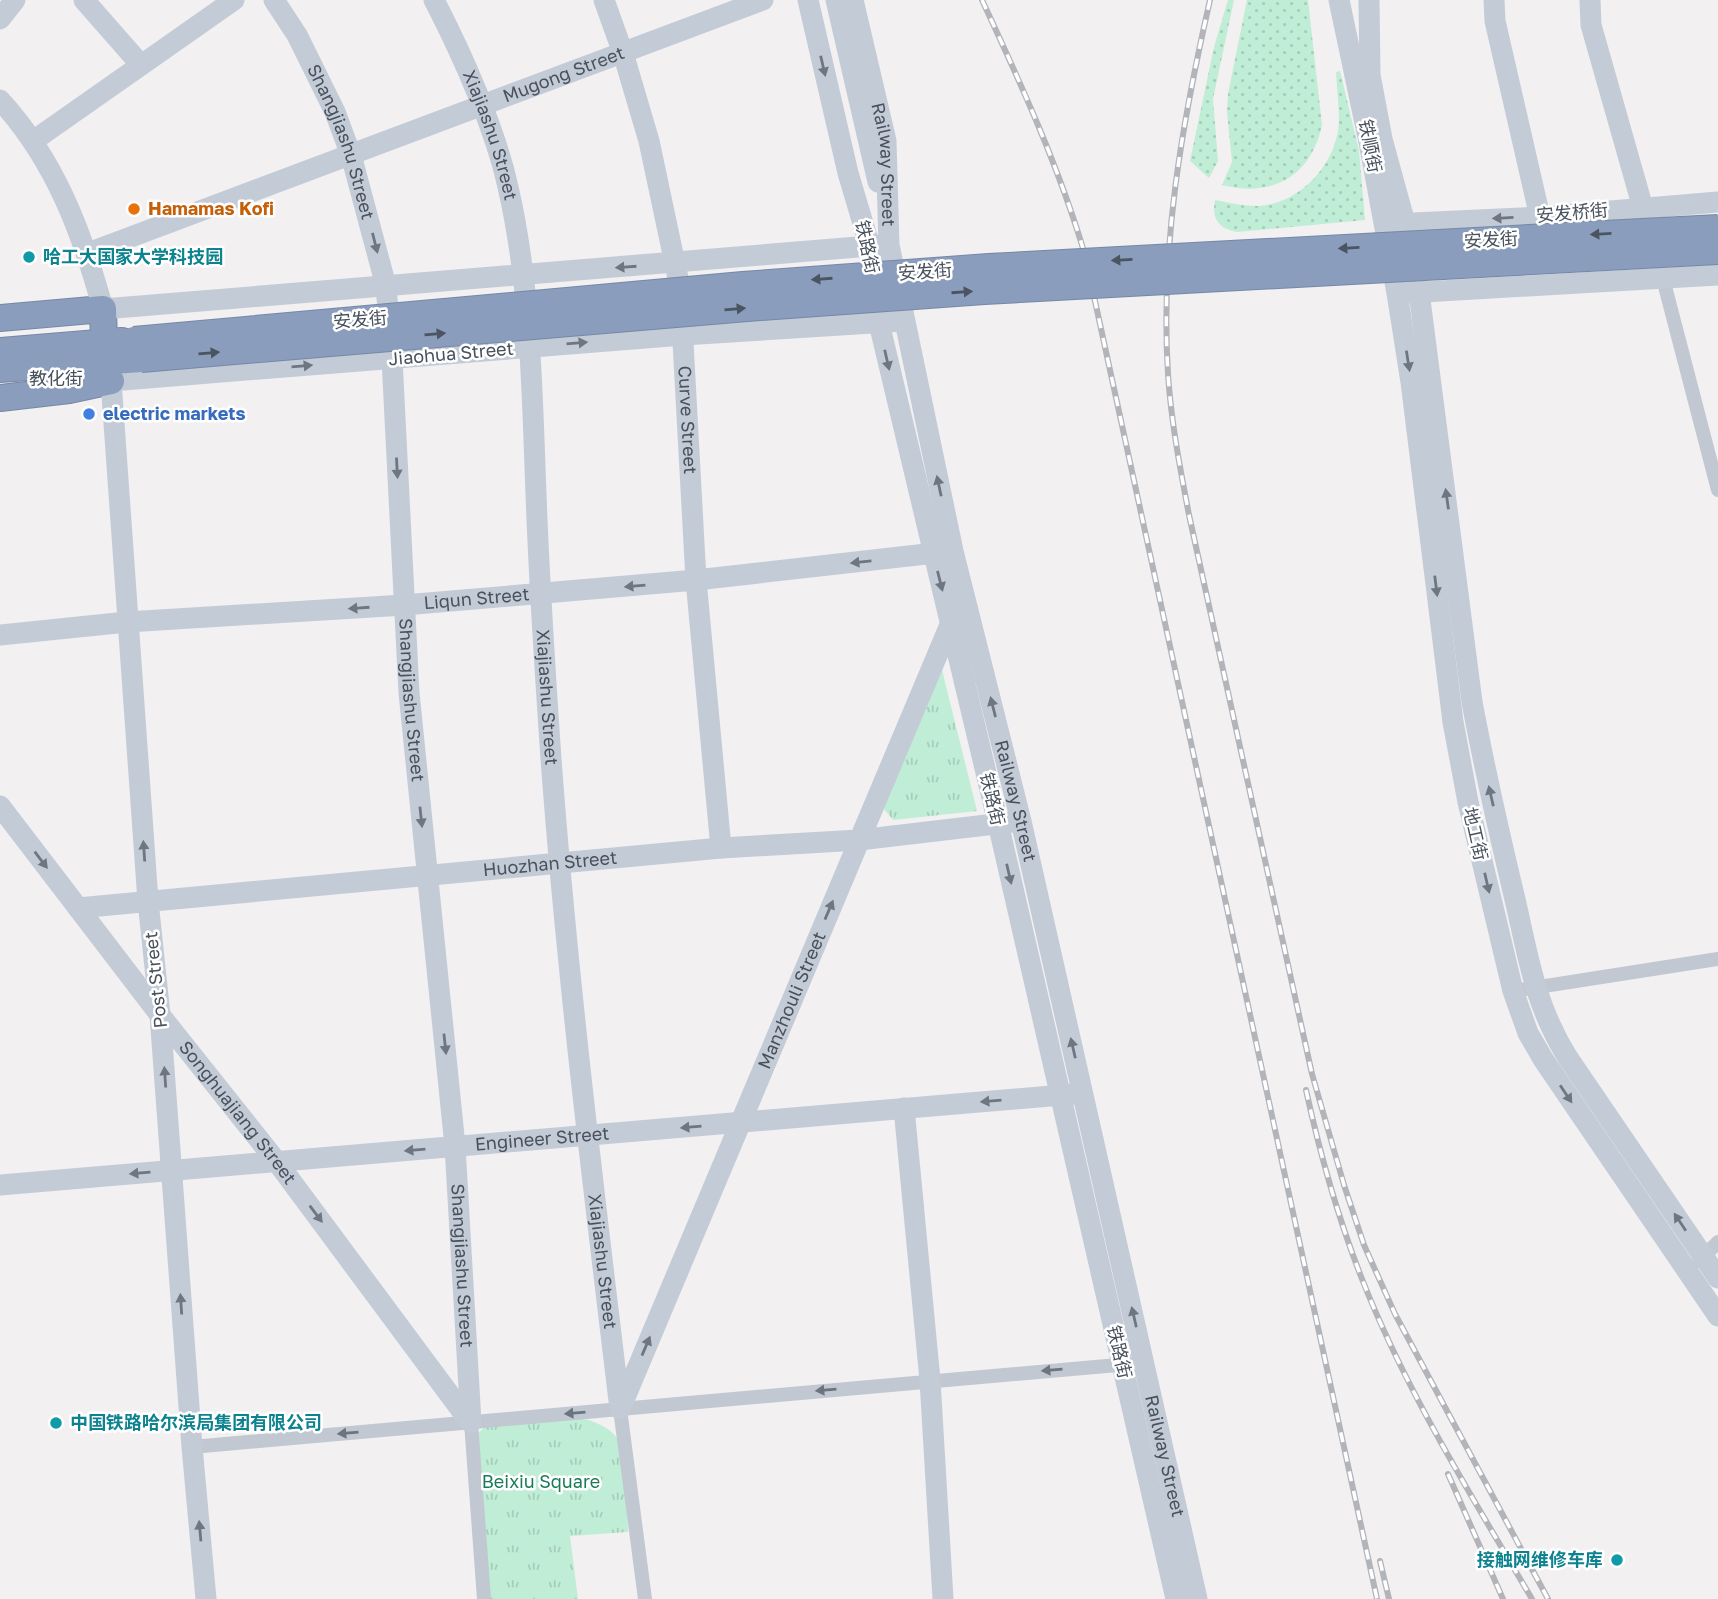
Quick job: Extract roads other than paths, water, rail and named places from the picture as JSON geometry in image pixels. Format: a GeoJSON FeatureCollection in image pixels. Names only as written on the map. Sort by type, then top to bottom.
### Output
{"type":"FeatureCollection","features":[{"type":"Feature","properties":{"kind":"highway","name":"安发街"},"geometry":{"type":"LineString","coordinates":[[137,349],[743,285],[921,272],[1718,228]]}},
{"type":"Feature","properties":{"kind":"highway","name":"安发街"},"geometry":{"type":"LineString","coordinates":[[137,349],[971,292],[1718,251]]}},
{"type":"Feature","properties":{"kind":"highway","name":"Jiaohua Street"},"geometry":{"type":"LineString","coordinates":[[0,318],[106,345]]}},
{"type":"Feature","properties":{"kind":"highway","name":"教化街"},"geometry":{"type":"LineString","coordinates":[[0,337],[137,349]]}},
{"type":"Feature","properties":{"kind":"highway","name":"教化街"},"geometry":{"type":"LineString","coordinates":[[0,381],[54,376],[106,345]]}},
{"type":"Feature","properties":{"kind":"highway","name":"Jiaohua Street"},"geometry":{"type":"LineString","coordinates":[[0,351],[106,345]]}},
{"type":"Feature","properties":{"kind":"highway","name":"Jiaohua Street"},"geometry":{"type":"LineString","coordinates":[[0,369],[106,345]]}},
{"type":"Feature","properties":{"kind":"highway","name":"Jiaohua Street"},"geometry":{"type":"LineString","coordinates":[[0,398],[69,390],[106,345]]}},
{"type":"Feature","properties":{"kind":"street"},"geometry":{"type":"LineString","coordinates":[[0,19],[15,0]]}},
{"type":"Feature","properties":{"kind":"street"},"geometry":{"type":"LineString","coordinates":[[84,0],[141,65]]}},
{"type":"Feature","properties":{"kind":"street"},"geometry":{"type":"LineString","coordinates":[[33,141],[234,0]]}},
{"type":"Feature","properties":{"kind":"street","name":"Shangjiashu Street"},"geometry":{"type":"LineString","coordinates":[[274,0],[308,57],[335,112],[351,155],[386,286],[408,693],[456,1146],[471,1422]]}},
{"type":"Feature","properties":{"kind":"street","name":"Xiajiashu Street"},"geometry":{"type":"LineString","coordinates":[[434,0],[482,105],[508,183],[523,275],[530,347],[540,594],[559,863],[587,1135],[620,1409]]}},
{"type":"Feature","properties":{"kind":"street","name":"Curve Street"},"geometry":{"type":"LineString","coordinates":[[604,0],[649,141],[677,263],[696,580],[722,848]]}},
{"type":"Feature","properties":{"kind":"street","name":"Mugong Street"},"geometry":{"type":"LineString","coordinates":[[88,253],[763,0]]}},
{"type":"Feature","properties":{"kind":"street","name":"铁路街"},"geometry":{"type":"LineString","coordinates":[[808,0],[848,173],[880,246],[879,323],[943,552],[950,623],[1177,1599]]}},
{"type":"Feature","properties":{"kind":"street"},"geometry":{"type":"LineString","coordinates":[[825,0],[882,202],[880,246]]}},
{"type":"Feature","properties":{"kind":"street"},"geometry":{"type":"LineString","coordinates":[[836,0],[852,96]]}},
{"type":"Feature","properties":{"kind":"street","name":"Railway Street"},"geometry":{"type":"LineString","coordinates":[[853,0],[886,141],[880,246],[904,321],[943,552],[964,591],[1021,821],[1197,1599]]}},
{"type":"Feature","properties":{"kind":"street","name":"铁顺街"},"geometry":{"type":"LineString","coordinates":[[1339,0],[1394,224],[1419,292]]}},
{"type":"Feature","properties":{"kind":"street","name":"铁顺街"},"geometry":{"type":"LineString","coordinates":[[1369,0],[1370,75],[1394,224],[1397,293]]}},
{"type":"Feature","properties":{"kind":"street"},"geometry":{"type":"LineString","coordinates":[[1493,0],[1494,21],[1554,282]]}},
{"type":"Feature","properties":{"kind":"street"},"geometry":{"type":"LineString","coordinates":[[1590,0],[1591,25],[1718,490]]}},
{"type":"Feature","properties":{"kind":"street","name":"Post Street"},"geometry":{"type":"LineString","coordinates":[[0,100],[33,141],[66,199],[88,253],[106,345],[148,901],[160,1015],[206,1599]]}},
{"type":"Feature","properties":{"kind":"street","name":"安发桥街"},"geometry":{"type":"LineString","coordinates":[[1394,224],[1718,202]]}},
{"type":"Feature","properties":{"kind":"street","name":"Jiaohua Street"},"geometry":{"type":"LineString","coordinates":[[106,345],[386,286],[880,246]]}},
{"type":"Feature","properties":{"kind":"street"},"geometry":{"type":"LineString","coordinates":[[1397,293],[1554,282],[1718,275]]}},
{"type":"Feature","properties":{"kind":"street","name":"地工街"},"geometry":{"type":"LineString","coordinates":[[1419,292],[1472,702],[1484,768],[1534,987],[1547,1021],[1568,1058],[1718,1278]]}},
{"type":"Feature","properties":{"kind":"street","name":"地工街"},"geometry":{"type":"LineString","coordinates":[[1397,293],[1411,382],[1453,722],[1468,802],[1513,991],[1528,1033],[1543,1059],[1703,1257],[1718,1316]]}},
{"type":"Feature","properties":{"kind":"street","name":"Jiaohua Street"},"geometry":{"type":"LineString","coordinates":[[106,345],[392,359],[683,335],[904,321]]}},
{"type":"Feature","properties":{"kind":"street","name":"Liqun Street"},"geometry":{"type":"LineString","coordinates":[[0,635],[127,622],[540,594],[696,580],[943,552]]}},
{"type":"Feature","properties":{"kind":"street","name":"Manzhouli Street"},"geometry":{"type":"LineString","coordinates":[[620,1409],[964,591]]}},
{"type":"Feature","properties":{"kind":"street","name":"Songhuajiang Street"},"geometry":{"type":"LineString","coordinates":[[0,806],[160,1015],[277,1161],[471,1422]]}},
{"type":"Feature","properties":{"kind":"street","name":"Huozhan Street"},"geometry":{"type":"LineString","coordinates":[[78,908],[722,848],[859,840],[1021,821]]}},
{"type":"Feature","properties":{"kind":"street"},"geometry":{"type":"LineString","coordinates":[[1513,991],[1718,959]]}},
{"type":"Feature","properties":{"kind":"street","name":"Engineer Street"},"geometry":{"type":"LineString","coordinates":[[0,1185],[1083,1093]]}},
{"type":"Feature","properties":{"kind":"street"},"geometry":{"type":"LineString","coordinates":[[904,1108],[930,1380],[943,1599]]}},
{"type":"Feature","properties":{"kind":"street"},"geometry":{"type":"LineString","coordinates":[[192,1447],[1145,1363]]}},
{"type":"Feature","properties":{"kind":"street"},"geometry":{"type":"LineString","coordinates":[[620,1409],[645,1599]]}},
{"type":"Feature","properties":{"kind":"street"},"geometry":{"type":"LineString","coordinates":[[471,1422],[484,1599]]}},
{"type":"Feature","properties":{"kind":"railway"},"geometry":{"type":"LineString","coordinates":[[982,0],[1051,158],[1085,255],[1377,1599]]}},
{"type":"Feature","properties":{"kind":"railway"},"geometry":{"type":"LineString","coordinates":[[1210,0],[1182,139],[1167,279],[1169,392],[1189,515],[1312,1074],[1344,1185],[1364,1245],[1395,1314],[1548,1599]]}},
{"type":"Feature","properties":{"kind":"railway"},"geometry":{"type":"LineString","coordinates":[[1306,1090],[1337,1209],[1379,1321],[1463,1482],[1532,1599]]}},
{"type":"Feature","properties":{"kind":"railway"},"geometry":{"type":"LineString","coordinates":[[1448,1474],[1503,1599]]}},
{"type":"Feature","properties":{"kind":"railway"},"geometry":{"type":"LineString","coordinates":[[1380,1561],[1389,1599]]}},
{"type":"Feature","properties":{"kind":"place","name":"Hamamas Kofi"},"geometry":{"type":"Point","coordinates":[134,209]}},
{"type":"Feature","properties":{"kind":"place","name":"哈工大国家大学科技园"},"geometry":{"type":"Point","coordinates":[29,257]}},
{"type":"Feature","properties":{"kind":"place","name":"electric markets"},"geometry":{"type":"Point","coordinates":[89,414]}},
{"type":"Feature","properties":{"kind":"place","name":"中国铁路哈尔滨局集团有限公司"},"geometry":{"type":"Point","coordinates":[56,1423]}},
{"type":"Feature","properties":{"kind":"place","name":"接触网维修车库"},"geometry":{"type":"Point","coordinates":[1617,1560]}},
{"type":"Feature","properties":{"kind":"park label","name":"Beixiu Square"},"geometry":{"type":"Point","coordinates":[541,1482]}}]}
